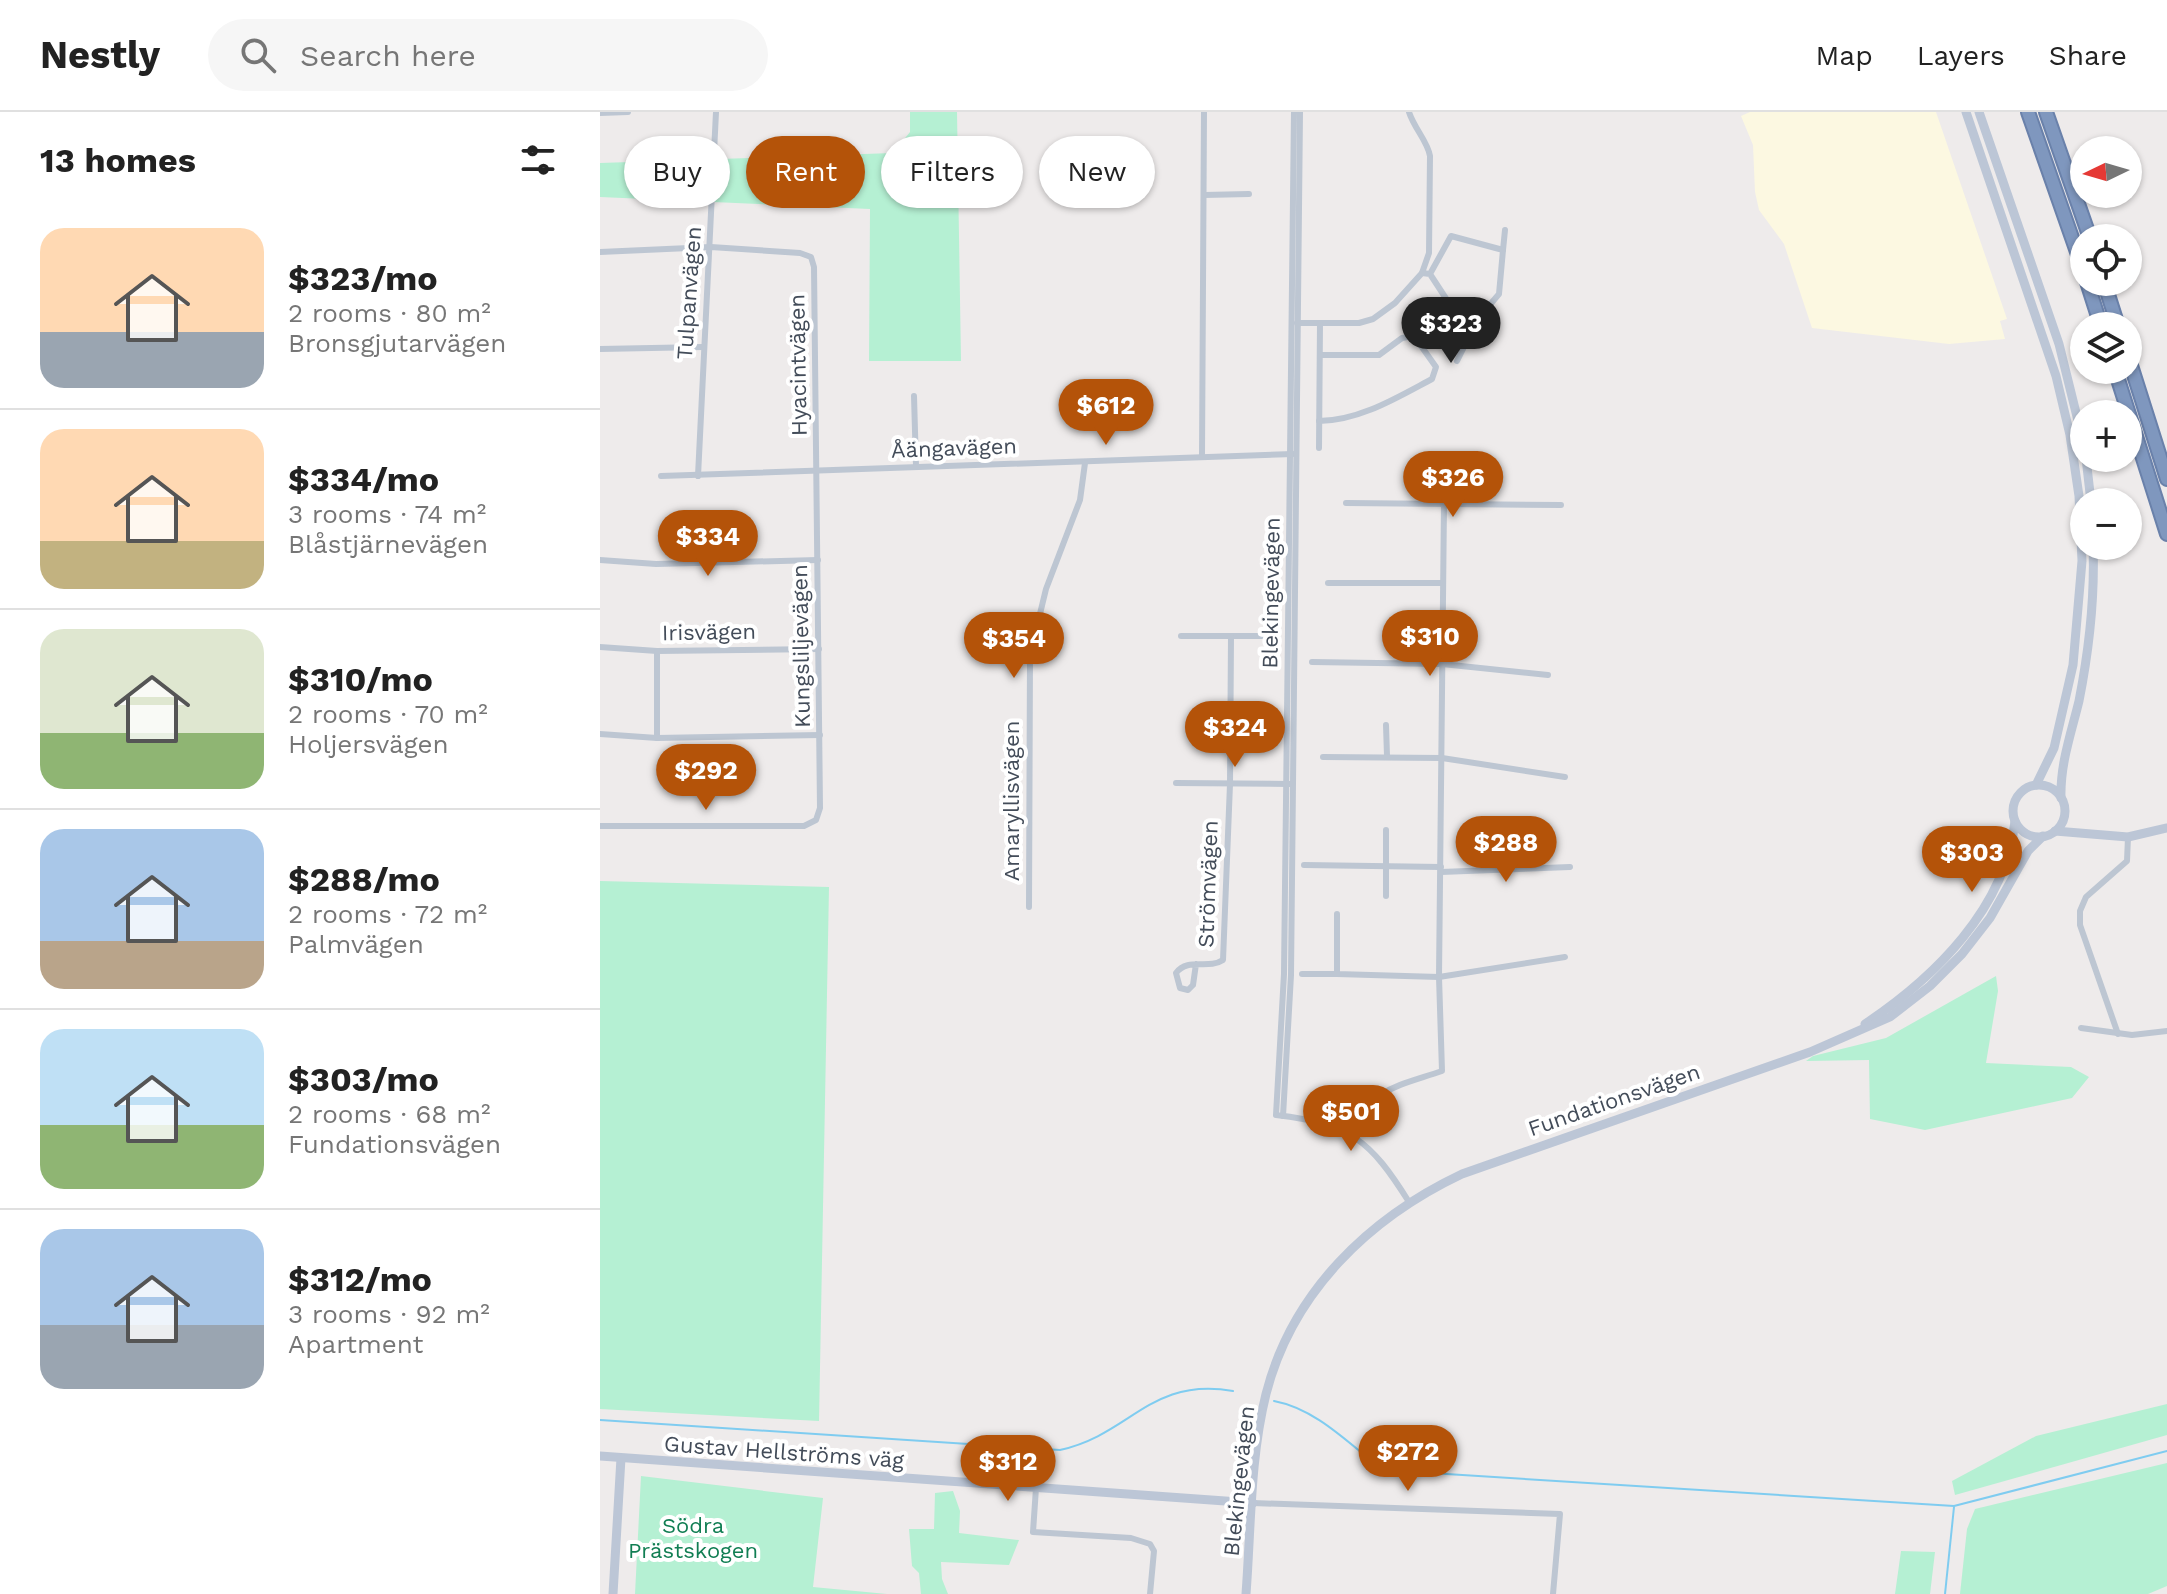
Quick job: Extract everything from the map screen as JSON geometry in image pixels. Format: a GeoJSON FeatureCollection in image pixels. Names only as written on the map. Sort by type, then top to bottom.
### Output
{"type":"FeatureCollection","features":[{"type":"Feature","properties":{"kind":"highway"},"geometry":{"type":"LineString","coordinates":[[2028,112],[2070,232]]}},
{"type":"Feature","properties":{"kind":"highway"},"geometry":{"type":"LineString","coordinates":[[2046,112],[2085,224]]}},
{"type":"Feature","properties":{"kind":"highway"},"geometry":{"type":"LineString","coordinates":[[2119,384],[2167,534]]}},
{"type":"Feature","properties":{"kind":"highway"},"geometry":{"type":"LineString","coordinates":[[2137,384],[2167,479]]}},
{"type":"Feature","properties":{"kind":"main road"},"geometry":{"type":"LineString","coordinates":[[1966,112],[2056,376],[2070,435],[2079,496],[2081,585],[2073,665],[2054,748],[2036,785]]}},
{"type":"Feature","properties":{"kind":"main road"},"geometry":{"type":"LineString","coordinates":[[1979,112],[2059,344],[2073,400]]}},
{"type":"Feature","properties":{"kind":"main road"},"geometry":{"type":"LineString","coordinates":[[2092,560],[2090,630],[2079,701],[2063,760],[2061,798],[2064,813],[2070,822],[2096,833]]}},
{"type":"Feature","properties":{"kind":"main road"},"geometry":{"type":"LineString","coordinates":[[2061,798],[2052,789],[2036,785],[2026,788],[2016,798],[2013,811],[2015,821],[2024,832],[2043,836],[2055,831],[2128,837],[2167,828]]}},
{"type":"Feature","properties":{"kind":"main road"},"geometry":{"type":"LineString","coordinates":[[2055,831],[2064,813]]}},
{"type":"Feature","properties":{"kind":"main road","name":"Fundationsvägen"},"geometry":{"type":"LineString","coordinates":[[1836,1042],[1908,994],[1954,947],[1988,900],[2004,868],[2012,846],[2015,821]]}},
{"type":"Feature","properties":{"kind":"main road","name":"Fundationsvägen"},"geometry":{"type":"LineString","coordinates":[[1409,1202],[1480,1167],[1836,1042],[1890,1017],[1946,971],[1990,918],[2028,851],[2043,836]]}},
{"type":"Feature","properties":{"kind":"main road","name":"Blekingevägen"},"geometry":{"type":"LineString","coordinates":[[1246,1594],[1259,1438],[1266,1393],[1291,1329],[1312,1295],[1345,1255],[1366,1234],[1409,1202]]}},
{"type":"Feature","properties":{"kind":"main road","name":"Gustav Hellströms väg"},"geometry":{"type":"LineString","coordinates":[[600,1456],[1253,1503]]}},
{"type":"Feature","properties":{"kind":"main road"},"geometry":{"type":"LineString","coordinates":[[613,1594],[621,1458]]}},
{"type":"Feature","properties":{"kind":"street"},"geometry":{"type":"LineString","coordinates":[[600,113],[628,112]]}},
{"type":"Feature","properties":{"kind":"street","name":"Tulpanvägen"},"geometry":{"type":"LineString","coordinates":[[698,476],[716,112]]}},
{"type":"Feature","properties":{"kind":"street"},"geometry":{"type":"LineString","coordinates":[[1202,456],[1204,112]]}},
{"type":"Feature","properties":{"kind":"street","name":"Blekingevägen"},"geometry":{"type":"LineString","coordinates":[[1297,112],[1291,975],[1280,1115],[1322,1122],[1348,1133],[1372,1151],[1409,1202]]}},
{"type":"Feature","properties":{"kind":"street"},"geometry":{"type":"LineString","coordinates":[[1409,112],[1421,139],[1429,147],[1431,190],[1426,274],[1462,323],[1471,327]]}},
{"type":"Feature","properties":{"kind":"street"},"geometry":{"type":"LineString","coordinates":[[1204,195],[1249,194]]}},
{"type":"Feature","properties":{"kind":"street"},"geometry":{"type":"LineString","coordinates":[[1457,361],[1471,327],[1499,294],[1505,230]]}},
{"type":"Feature","properties":{"kind":"street"},"geometry":{"type":"LineString","coordinates":[[1295,323],[1359,323],[1373,319],[1426,274],[1451,236],[1503,250]]}},
{"type":"Feature","properties":{"kind":"street"},"geometry":{"type":"LineString","coordinates":[[600,252],[711,247]]}},
{"type":"Feature","properties":{"kind":"street","name":"Hyacintvägen"},"geometry":{"type":"LineString","coordinates":[[711,247],[800,253],[811,257],[814,267],[817,472]]}},
{"type":"Feature","properties":{"kind":"street"},"geometry":{"type":"LineString","coordinates":[[1319,448],[1320,323]]}},
{"type":"Feature","properties":{"kind":"street"},"geometry":{"type":"LineString","coordinates":[[1319,421],[1331,421],[1380,406],[1432,379],[1436,367],[1414,336],[1402,338],[1379,355],[1320,355]]}},
{"type":"Feature","properties":{"kind":"street"},"geometry":{"type":"LineString","coordinates":[[600,349],[703,347]]}},
{"type":"Feature","properties":{"kind":"street"},"geometry":{"type":"LineString","coordinates":[[914,396],[916,466]]}},
{"type":"Feature","properties":{"kind":"street","name":"Åängavägen"},"geometry":{"type":"LineString","coordinates":[[661,476],[1293,454]]}},
{"type":"Feature","properties":{"kind":"street","name":"Amaryllisvägen"},"geometry":{"type":"LineString","coordinates":[[1029,907],[1030,655],[1046,589],[1080,500],[1085,463]]}},
{"type":"Feature","properties":{"kind":"street","name":"Kungsliljevägen"},"geometry":{"type":"LineString","coordinates":[[600,826],[804,826],[816,820],[820,808],[817,472]]}},
{"type":"Feature","properties":{"kind":"street"},"geometry":{"type":"LineString","coordinates":[[1346,503],[1561,505]]}},
{"type":"Feature","properties":{"kind":"street"},"geometry":{"type":"LineString","coordinates":[[1348,1133],[1363,1107],[1380,1093],[1442,1071],[1439,977],[1444,504]]}},
{"type":"Feature","properties":{"kind":"street"},"geometry":{"type":"LineString","coordinates":[[600,560],[656,564],[818,560]]}},
{"type":"Feature","properties":{"kind":"street"},"geometry":{"type":"LineString","coordinates":[[1328,583],[1443,583]]}},
{"type":"Feature","properties":{"kind":"street"},"geometry":{"type":"LineString","coordinates":[[1181,636],[1278,636]]}},
{"type":"Feature","properties":{"kind":"street","name":"Strömvägen"},"geometry":{"type":"LineString","coordinates":[[1196,964],[1193,985],[1188,990],[1180,988],[1175,980],[1179,968],[1196,964],[1215,964],[1223,960],[1230,784],[1231,636]]}},
{"type":"Feature","properties":{"kind":"street","name":"Irisvägen"},"geometry":{"type":"LineString","coordinates":[[600,647],[657,651],[819,649]]}},
{"type":"Feature","properties":{"kind":"street"},"geometry":{"type":"LineString","coordinates":[[657,651],[657,738]]}},
{"type":"Feature","properties":{"kind":"street"},"geometry":{"type":"LineString","coordinates":[[1312,662],[1442,664],[1548,675]]}},
{"type":"Feature","properties":{"kind":"street"},"geometry":{"type":"LineString","coordinates":[[1386,725],[1387,756]]}},
{"type":"Feature","properties":{"kind":"street"},"geometry":{"type":"LineString","coordinates":[[600,734],[657,738],[820,735]]}},
{"type":"Feature","properties":{"kind":"street"},"geometry":{"type":"LineString","coordinates":[[1323,757],[1442,758],[1565,777]]}},
{"type":"Feature","properties":{"kind":"street"},"geometry":{"type":"LineString","coordinates":[[1176,783],[1290,784]]}},
{"type":"Feature","properties":{"kind":"street"},"geometry":{"type":"LineString","coordinates":[[1386,830],[1386,896]]}},
{"type":"Feature","properties":{"kind":"street"},"geometry":{"type":"LineString","coordinates":[[2118,1034],[2079,918],[2086,897],[2127,861],[2128,837]]}},
{"type":"Feature","properties":{"kind":"street"},"geometry":{"type":"LineString","coordinates":[[1304,865],[1441,869],[1570,867]]}},
{"type":"Feature","properties":{"kind":"street"},"geometry":{"type":"LineString","coordinates":[[1337,914],[1337,974]]}},
{"type":"Feature","properties":{"kind":"street"},"geometry":{"type":"LineString","coordinates":[[1302,974],[1439,977],[1565,957]]}},
{"type":"Feature","properties":{"kind":"street"},"geometry":{"type":"LineString","coordinates":[[2081,1028],[2118,1034],[2167,1031]]}},
{"type":"Feature","properties":{"kind":"street"},"geometry":{"type":"LineString","coordinates":[[1036,1488],[1033,1532],[1131,1538],[1150,1544],[1154,1551],[1150,1594]]}},
{"type":"Feature","properties":{"kind":"street"},"geometry":{"type":"LineString","coordinates":[[1253,1503],[1560,1514],[1553,1594]]}},
{"type":"Feature","properties":{"kind":"shaded area"},"geometry":{"type":"Polygon","coordinates":[[[1750,112],[1936,112],[2007,319],[2000,321],[2005,339],[1949,344],[1812,328],[1784,244],[1759,210],[1753,145],[1741,116],[1750,112]]]}},
{"type":"Feature","properties":{"kind":"green space"},"geometry":{"type":"Polygon","coordinates":[[[910,112],[957,112],[957,136],[907,136],[910,132],[910,112]]]}},
{"type":"Feature","properties":{"kind":"green space"},"geometry":{"type":"Polygon","coordinates":[[[881,153],[881,208],[959,208],[961,361],[869,361],[870,209],[848,208],[865,208],[865,154],[881,153]]]}},
{"type":"Feature","properties":{"kind":"green space"},"geometry":{"type":"Polygon","coordinates":[[[746,158],[746,203],[730,203],[730,159],[746,158]]]}},
{"type":"Feature","properties":{"kind":"green space"},"geometry":{"type":"Polygon","coordinates":[[[624,162],[624,198],[600,197],[600,163],[624,162]]]}},
{"type":"Feature","properties":{"kind":"green space"},"geometry":{"type":"Polygon","coordinates":[[[600,881],[829,887],[819,1421],[600,1409],[600,881]]]}},
{"type":"Feature","properties":{"kind":"green space"},"geometry":{"type":"Polygon","coordinates":[[[1996,976],[1998,991],[1986,1063],[2071,1067],[2089,1077],[2072,1098],[1925,1130],[1870,1119],[1869,1060],[1806,1061],[1813,1056],[1886,1038],[1996,976]]]}},
{"type":"Feature","properties":{"kind":"green space"},"geometry":{"type":"Polygon","coordinates":[[[2167,1404],[2167,1435],[1955,1495],[1952,1481],[2036,1436],[2167,1404]]]}},
{"type":"Feature","properties":{"kind":"green space"},"geometry":{"type":"Polygon","coordinates":[[[2167,1463],[2167,1586],[2148,1594],[1960,1594],[1967,1529],[1975,1509],[2167,1463]]]}},
{"type":"Feature","properties":{"kind":"green space","name":"Södra Prästskogen"},"geometry":{"type":"Polygon","coordinates":[[[641,1476],[823,1498],[813,1587],[887,1594],[635,1594],[641,1476]]]}},
{"type":"Feature","properties":{"kind":"green space"},"geometry":{"type":"Polygon","coordinates":[[[953,1491],[960,1511],[959,1533],[1019,1540],[1009,1565],[941,1562],[942,1579],[948,1594],[921,1594],[919,1573],[912,1566],[909,1529],[934,1529],[935,1493],[953,1491]]]}},
{"type":"Feature","properties":{"kind":"green space"},"geometry":{"type":"Polygon","coordinates":[[[1901,1551],[1935,1552],[1930,1594],[1895,1594],[1901,1551]]]}},
{"type":"Feature","properties":{"kind":"waterway"},"geometry":{"type":"LineString","coordinates":[[600,1420],[1060,1450],[1106,1432],[1160,1399],[1204,1389],[1233,1391]]}},
{"type":"Feature","properties":{"kind":"waterway"},"geometry":{"type":"LineString","coordinates":[[1274,1401],[1290,1405],[1319,1420],[1383,1470],[1954,1506],[2167,1451]]}},
{"type":"Feature","properties":{"kind":"waterway"},"geometry":{"type":"LineString","coordinates":[[1945,1594],[1954,1507]]}}]}
